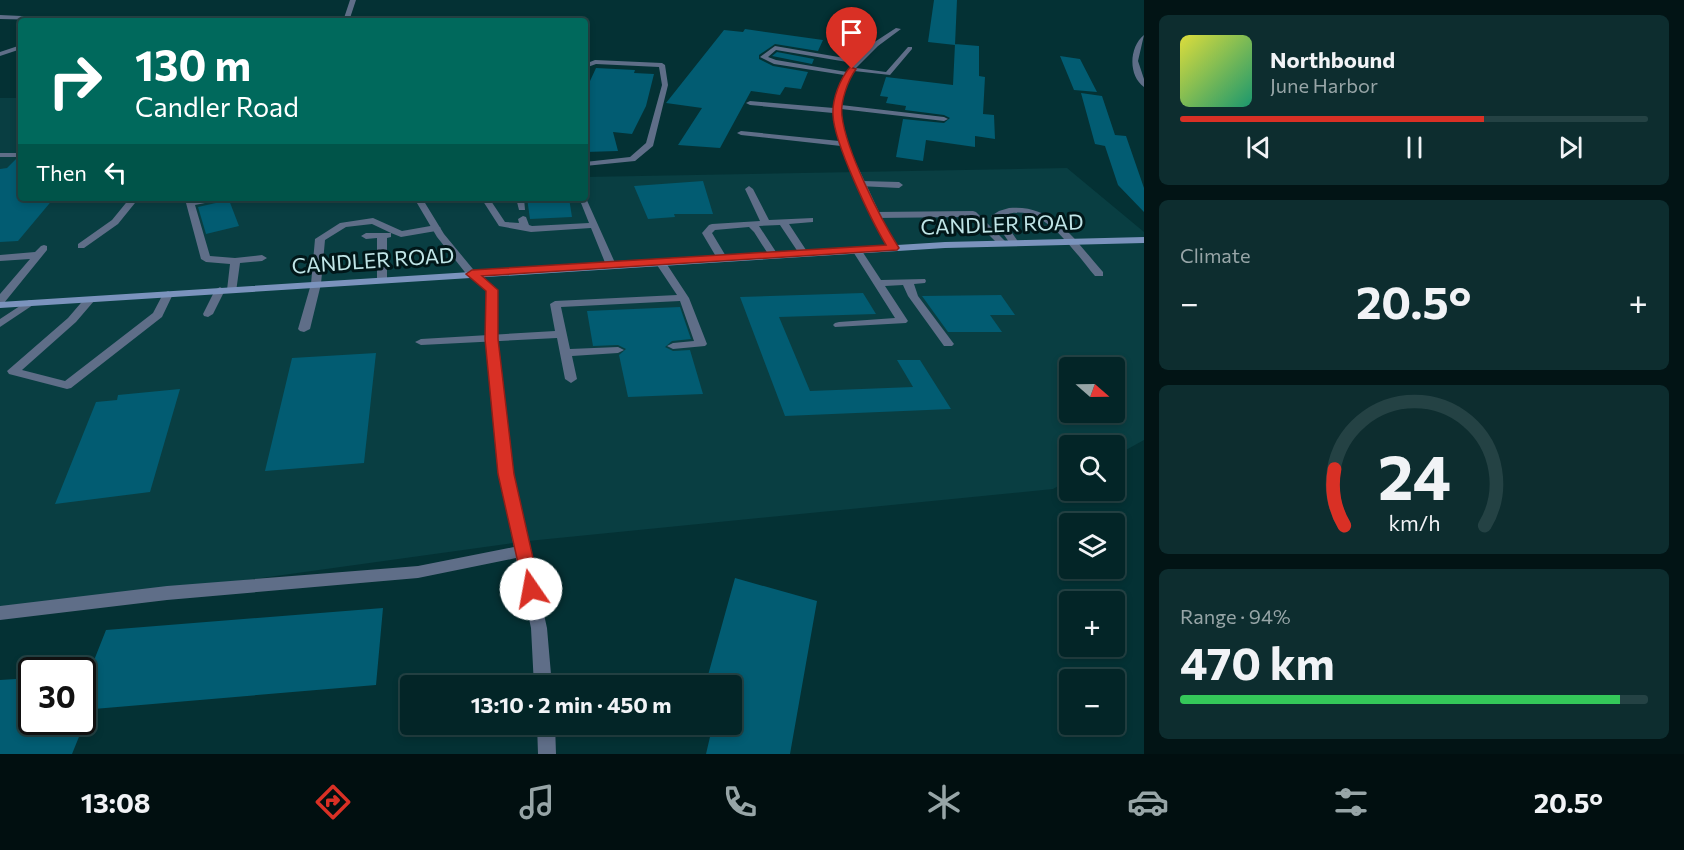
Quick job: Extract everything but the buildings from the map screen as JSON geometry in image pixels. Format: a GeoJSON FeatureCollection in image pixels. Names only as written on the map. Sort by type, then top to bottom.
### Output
{"type":"FeatureCollection","features":[{"type":"Feature","properties":{"kind":"main road","name":"CANDLER ROAD"},"geometry":{"type":"LineString","coordinates":[[0,303],[893,248],[1144,240]]}},
{"type":"Feature","properties":{"kind":"street"},"geometry":{"type":"LineString","coordinates":[[347,18],[353,0]]}},
{"type":"Feature","properties":{"kind":"street"},"geometry":{"type":"LineString","coordinates":[[0,17],[22,18]]}},
{"type":"Feature","properties":{"kind":"street"},"geometry":{"type":"LineString","coordinates":[[893,248],[875,215],[845,144],[838,109],[845,78],[867,51],[898,28]]}},
{"type":"Feature","properties":{"kind":"street"},"geometry":{"type":"LineString","coordinates":[[1144,37],[1137,47],[1133,62],[1144,85]]}},
{"type":"Feature","properties":{"kind":"street"},"geometry":{"type":"LineString","coordinates":[[1,54],[18,48]]}},
{"type":"Feature","properties":{"kind":"street"},"geometry":{"type":"LineString","coordinates":[[858,62],[775,48],[764,57],[774,62],[850,72],[888,74],[910,48]]}},
{"type":"Feature","properties":{"kind":"street"},"geometry":{"type":"LineString","coordinates":[[1,54],[18,57]]}},
{"type":"Feature","properties":{"kind":"street"},"geometry":{"type":"LineString","coordinates":[[588,65],[595,62],[662,65],[665,85],[650,144],[632,159],[588,164]]}},
{"type":"Feature","properties":{"kind":"street"},"geometry":{"type":"LineString","coordinates":[[750,103],[944,119]]}},
{"type":"Feature","properties":{"kind":"street"},"geometry":{"type":"LineString","coordinates":[[741,133],[845,144]]}},
{"type":"Feature","properties":{"kind":"street"},"geometry":{"type":"LineString","coordinates":[[0,156],[18,155]]}},
{"type":"Feature","properties":{"kind":"street"},"geometry":{"type":"LineString","coordinates":[[862,184],[899,185]]}},
{"type":"Feature","properties":{"kind":"street"},"geometry":{"type":"LineString","coordinates":[[749,189],[766,223]]}},
{"type":"Feature","properties":{"kind":"street"},"geometry":{"type":"LineString","coordinates":[[81,246],[115,222],[132,201]]}},
{"type":"Feature","properties":{"kind":"street"},"geometry":{"type":"LineString","coordinates":[[201,201],[190,203],[206,259],[235,261],[262,258]]}},
{"type":"Feature","properties":{"kind":"street"},"geometry":{"type":"LineString","coordinates":[[420,201],[436,228],[472,274],[492,290],[492,339],[506,474],[539,628],[542,675]]}},
{"type":"Feature","properties":{"kind":"street"},"geometry":{"type":"LineString","coordinates":[[487,201],[502,224],[523,213],[531,229],[594,225]]}},
{"type":"Feature","properties":{"kind":"street"},"geometry":{"type":"LineString","coordinates":[[584,201],[611,265]]}},
{"type":"Feature","properties":{"kind":"street"},"geometry":{"type":"LineString","coordinates":[[1014,243],[996,216],[1002,212],[1030,212],[1043,215],[1052,221],[1068,242],[1099,274]]}},
{"type":"Feature","properties":{"kind":"street"},"geometry":{"type":"LineString","coordinates":[[875,215],[973,214],[1002,243]]}},
{"type":"Feature","properties":{"kind":"street"},"geometry":{"type":"LineString","coordinates":[[723,258],[707,233],[712,227],[810,220]]}},
{"type":"Feature","properties":{"kind":"street"},"geometry":{"type":"LineString","coordinates":[[320,239],[343,225],[373,221],[401,234]]}},
{"type":"Feature","properties":{"kind":"street"},"geometry":{"type":"LineString","coordinates":[[783,222],[803,253]]}},
{"type":"Feature","properties":{"kind":"street"},"geometry":{"type":"LineString","coordinates":[[751,225],[758,230],[773,255]]}},
{"type":"Feature","properties":{"kind":"street"},"geometry":{"type":"LineString","coordinates":[[366,236],[401,234],[436,228]]}},
{"type":"Feature","properties":{"kind":"street"},"geometry":{"type":"LineString","coordinates":[[381,280],[382,235]]}},
{"type":"Feature","properties":{"kind":"street"},"geometry":{"type":"LineString","coordinates":[[320,239],[343,238]]}},
{"type":"Feature","properties":{"kind":"street"},"geometry":{"type":"LineString","coordinates":[[304,329],[316,284],[320,239]]}},
{"type":"Feature","properties":{"kind":"street"},"geometry":{"type":"LineString","coordinates":[[0,248],[6,257],[40,251],[0,303]]}},
{"type":"Feature","properties":{"kind":"street"},"geometry":{"type":"LineString","coordinates":[[839,325],[902,321],[857,250]]}},
{"type":"Feature","properties":{"kind":"street"},"geometry":{"type":"LineString","coordinates":[[208,314],[226,290],[235,261]]}},
{"type":"Feature","properties":{"kind":"street"},"geometry":{"type":"LineString","coordinates":[[660,262],[684,298],[701,344],[673,346]]}},
{"type":"Feature","properties":{"kind":"street"},"geometry":{"type":"LineString","coordinates":[[907,281],[913,296],[948,344]]}},
{"type":"Feature","properties":{"kind":"street"},"geometry":{"type":"LineString","coordinates":[[878,283],[921,281]]}},
{"type":"Feature","properties":{"kind":"street"},"geometry":{"type":"LineString","coordinates":[[90,299],[72,320],[13,371],[67,385],[158,315],[168,294]]}},
{"type":"Feature","properties":{"kind":"street"},"geometry":{"type":"LineString","coordinates":[[571,379],[555,304],[651,304],[684,298]]}},
{"type":"Feature","properties":{"kind":"street"},"geometry":{"type":"LineString","coordinates":[[0,324],[29,303]]}},
{"type":"Feature","properties":{"kind":"street"},"geometry":{"type":"LineString","coordinates":[[421,342],[562,334]]}},
{"type":"Feature","properties":{"kind":"street"},"geometry":{"type":"LineString","coordinates":[[566,353],[618,350]]}},
{"type":"Feature","properties":{"kind":"street"},"geometry":{"type":"LineString","coordinates":[[0,613],[167,593],[418,572],[523,550]]}},
{"type":"Feature","properties":{"kind":"street"},"geometry":{"type":"LineString","coordinates":[[546,735],[547,754]]}},
{"type":"Feature","properties":{"kind":"shaded area"},"geometry":{"type":"Polygon","coordinates":[[[0,98],[18,98],[18,201],[588,201],[588,177],[1067,168],[1144,232],[1144,440],[1125,450],[1125,435],[1059,435],[1059,486],[1053,489],[528,541],[0,614],[0,98]]]}},
{"type":"Feature","properties":{"kind":"route"},"geometry":{"type":"LineString","coordinates":[[531,589],[506,474],[492,339],[492,290],[472,274],[893,248],[880,226],[845,144],[837,115],[845,78],[852,69]]}}]}
